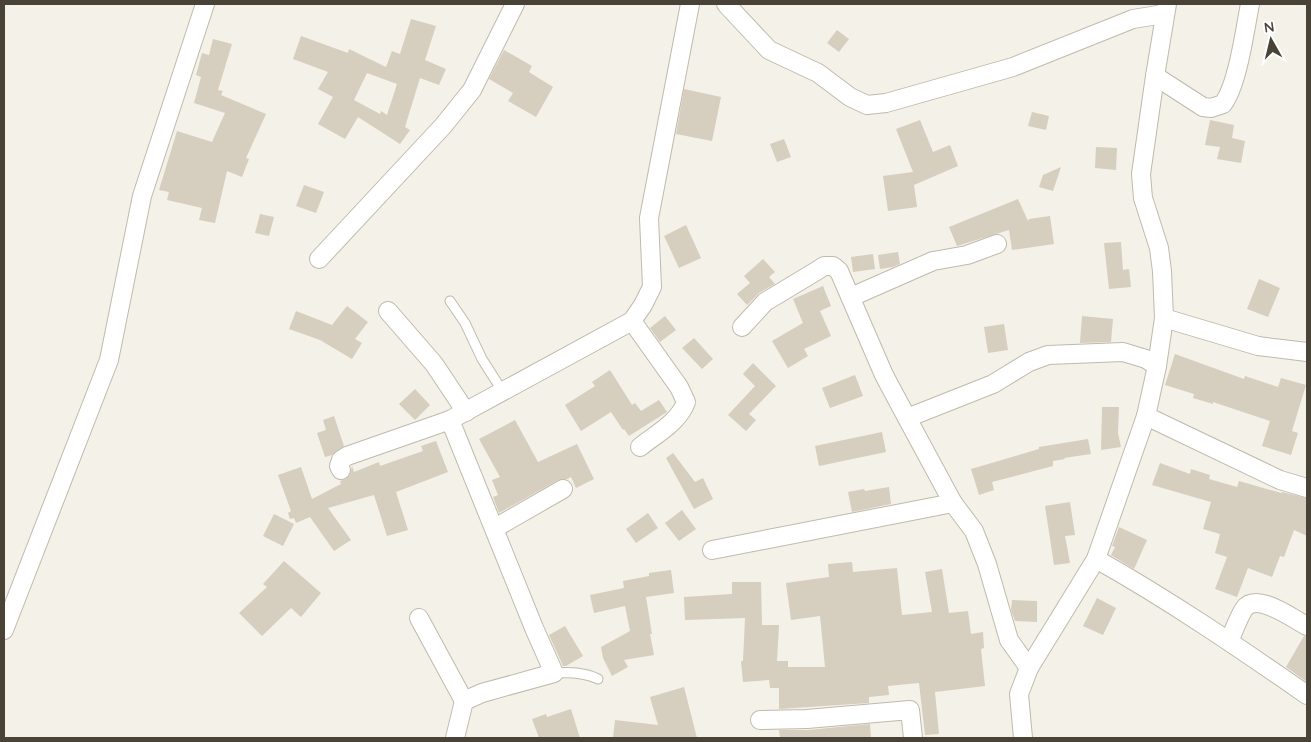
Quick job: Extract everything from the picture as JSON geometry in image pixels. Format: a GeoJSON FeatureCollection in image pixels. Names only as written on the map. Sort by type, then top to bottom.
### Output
{"type":"FeatureCollection","features":[{"type":"Feature","properties":{"kind":"street"},"geometry":{"type":"LineString","coordinates":[[4,630],[109,360],[142,196],[205,4]]}},
{"type":"Feature","properties":{"kind":"street"},"geometry":{"type":"LineString","coordinates":[[320,260],[443,126],[472,90],[516,4]]}},
{"type":"Feature","properties":{"kind":"street"},"geometry":{"type":"LineString","coordinates":[[342,470],[339,466],[341,460],[347,456],[450,420],[632,321],[652,287],[649,218],[690,4]]}},
{"type":"Feature","properties":{"kind":"street"},"geometry":{"type":"LineString","coordinates":[[726,4],[769,50],[818,73],[850,97],[867,104],[886,103],[1013,66],[1133,19],[1166,9],[1141,174],[1143,198],[1160,248],[1162,271],[1164,318],[1157,366],[1146,416],[1096,559],[1029,668],[1019,694],[1023,738]]}},
{"type":"Feature","properties":{"kind":"street"},"geometry":{"type":"LineString","coordinates":[[1155,76],[1203,107],[1211,108],[1223,104],[1232,86],[1250,4]]}},
{"type":"Feature","properties":{"kind":"street"},"geometry":{"type":"LineString","coordinates":[[851,297],[933,261],[966,255],[997,244]]}},
{"type":"Feature","properties":{"kind":"street"},"geometry":{"type":"LineString","coordinates":[[742,327],[765,302],[824,266],[833,266],[839,271],[884,374],[906,418],[952,503],[974,531],[987,564],[1009,640],[1029,668]]}},
{"type":"Feature","properties":{"kind":"street"},"geometry":{"type":"LineString","coordinates":[[388,311],[434,364],[466,412]]}},
{"type":"Feature","properties":{"kind":"street"},"geometry":{"type":"LineString","coordinates":[[1164,318],[1258,346],[1307,352]]}},
{"type":"Feature","properties":{"kind":"street"},"geometry":{"type":"LineString","coordinates":[[632,321],[679,387],[686,402],[683,412],[640,447]]}},
{"type":"Feature","properties":{"kind":"street"},"geometry":{"type":"LineString","coordinates":[[906,418],[993,384],[1021,366],[1048,355],[1123,352],[1146,359],[1157,366]]}},
{"type":"Feature","properties":{"kind":"street"},"geometry":{"type":"LineString","coordinates":[[1146,416],[1280,480],[1307,488]]}},
{"type":"Feature","properties":{"kind":"street"},"geometry":{"type":"LineString","coordinates":[[450,420],[554,673],[482,693],[464,701]]}},
{"type":"Feature","properties":{"kind":"street"},"geometry":{"type":"LineString","coordinates":[[495,528],[563,489]]}},
{"type":"Feature","properties":{"kind":"street"},"geometry":{"type":"LineString","coordinates":[[712,550],[952,503]]}},
{"type":"Feature","properties":{"kind":"street"},"geometry":{"type":"LineString","coordinates":[[1096,559],[1139,583],[1229,641],[1307,695]]}},
{"type":"Feature","properties":{"kind":"street"},"geometry":{"type":"LineString","coordinates":[[1229,641],[1245,608],[1251,602],[1263,602],[1307,626]]}},
{"type":"Feature","properties":{"kind":"street"},"geometry":{"type":"LineString","coordinates":[[419,618],[464,701],[455,738]]}},
{"type":"Feature","properties":{"kind":"street"},"geometry":{"type":"LineString","coordinates":[[760,720],[807,719],[910,710],[913,738]]}},
{"type":"Feature","properties":{"kind":"lane"},"geometry":{"type":"LineString","coordinates":[[450,301],[465,323],[482,359],[503,392]]}},
{"type":"Feature","properties":{"kind":"lane"},"geometry":{"type":"LineString","coordinates":[[554,673],[571,672],[589,675],[598,679]]}},
{"type":"Feature","properties":{"kind":"building"},"geometry":{"type":"Polygon","coordinates":[[[411,19],[436,26],[425,60],[446,69],[439,85],[420,78],[405,127],[410,130],[400,144],[358,117],[345,139],[318,124],[333,97],[318,89],[328,72],[293,59],[301,36],[348,53],[349,49],[386,67],[392,51],[400,54],[411,19]],[[367,73],[354,100],[380,114],[381,111],[387,115],[397,84],[367,73]]]}},
{"type":"Feature","properties":{"kind":"building"},"geometry":{"type":"Polygon","coordinates":[[[837,30],[849,39],[839,52],[827,43],[837,30]]]}},
{"type":"Feature","properties":{"kind":"building"},"geometry":{"type":"Polygon","coordinates":[[[213,39],[232,44],[218,90],[223,91],[221,95],[266,114],[246,158],[249,159],[242,177],[227,171],[215,223],[199,220],[202,208],[167,200],[169,192],[159,190],[177,131],[212,142],[225,113],[194,103],[201,77],[196,75],[202,53],[209,55],[213,39]]]}},
{"type":"Feature","properties":{"kind":"building"},"geometry":{"type":"Polygon","coordinates":[[[504,50],[532,66],[529,72],[553,87],[536,117],[508,101],[513,93],[489,79],[504,50]]]}},
{"type":"Feature","properties":{"kind":"building"},"geometry":{"type":"Polygon","coordinates":[[[684,89],[721,97],[712,141],[676,134],[684,89]]]}},
{"type":"Feature","properties":{"kind":"building"},"geometry":{"type":"Polygon","coordinates":[[[1032,112],[1049,116],[1046,130],[1028,126],[1032,112]]]}},
{"type":"Feature","properties":{"kind":"building"},"geometry":{"type":"Polygon","coordinates":[[[920,120],[933,152],[950,145],[958,166],[914,185],[917,207],[888,211],[883,176],[913,172],[896,129],[920,120]]]}},
{"type":"Feature","properties":{"kind":"building"},"geometry":{"type":"Polygon","coordinates":[[[1210,120],[1234,125],[1232,138],[1245,141],[1241,163],[1217,159],[1220,147],[1205,145],[1210,120]]]}},
{"type":"Feature","properties":{"kind":"building"},"geometry":{"type":"Polygon","coordinates":[[[784,139],[791,157],[777,162],[770,144],[784,139]]]}},
{"type":"Feature","properties":{"kind":"building"},"geometry":{"type":"Polygon","coordinates":[[[1096,147],[1117,148],[1116,170],[1095,168],[1096,147]]]}},
{"type":"Feature","properties":{"kind":"building"},"geometry":{"type":"Polygon","coordinates":[[[1061,167],[1053,191],[1039,187],[1043,175],[1061,167]]]}},
{"type":"Feature","properties":{"kind":"building"},"geometry":{"type":"Polygon","coordinates":[[[304,185],[324,192],[316,213],[296,206],[304,185]]]}},
{"type":"Feature","properties":{"kind":"building"},"geometry":{"type":"Polygon","coordinates":[[[1018,199],[1028,221],[1029,219],[1050,216],[1054,244],[1012,250],[1009,230],[957,246],[949,227],[1018,199]]]}},
{"type":"Feature","properties":{"kind":"building"},"geometry":{"type":"Polygon","coordinates":[[[260,214],[274,217],[269,236],[255,233],[260,214]]]}},
{"type":"Feature","properties":{"kind":"building"},"geometry":{"type":"Polygon","coordinates":[[[686,225],[701,258],[679,268],[664,236],[686,225]]]}},
{"type":"Feature","properties":{"kind":"building"},"geometry":{"type":"Polygon","coordinates":[[[1121,242],[1123,270],[1129,269],[1131,287],[1109,289],[1104,243],[1121,242]]]}},
{"type":"Feature","properties":{"kind":"building"},"geometry":{"type":"Polygon","coordinates":[[[898,252],[900,264],[880,269],[878,255],[898,252]]]}},
{"type":"Feature","properties":{"kind":"building"},"geometry":{"type":"Polygon","coordinates":[[[873,254],[875,269],[853,272],[851,257],[873,254]]]}},
{"type":"Feature","properties":{"kind":"building"},"geometry":{"type":"Polygon","coordinates":[[[763,259],[775,272],[769,277],[775,284],[759,293],[747,305],[737,294],[750,283],[744,276],[763,259]]]}},
{"type":"Feature","properties":{"kind":"building"},"geometry":{"type":"Polygon","coordinates":[[[1259,279],[1280,288],[1268,317],[1247,309],[1259,279]]]}},
{"type":"Feature","properties":{"kind":"building"},"geometry":{"type":"Polygon","coordinates":[[[823,286],[831,306],[820,311],[831,336],[804,349],[808,356],[788,368],[772,341],[803,323],[793,299],[823,286]]]}},
{"type":"Feature","properties":{"kind":"building"},"geometry":{"type":"Polygon","coordinates":[[[347,306],[368,322],[355,339],[362,343],[352,359],[320,340],[289,329],[296,311],[332,325],[347,306]]]}},
{"type":"Feature","properties":{"kind":"building"},"geometry":{"type":"Polygon","coordinates":[[[665,316],[676,330],[660,342],[650,328],[665,316]]]}},
{"type":"Feature","properties":{"kind":"building"},"geometry":{"type":"Polygon","coordinates":[[[1082,316],[1113,319],[1111,342],[1080,343],[1082,316]]]}},
{"type":"Feature","properties":{"kind":"building"},"geometry":{"type":"Polygon","coordinates":[[[1004,324],[1008,350],[988,353],[984,327],[1004,324]]]}},
{"type":"Feature","properties":{"kind":"building"},"geometry":{"type":"Polygon","coordinates":[[[694,338],[713,359],[702,369],[682,348],[694,338]]]}},
{"type":"Feature","properties":{"kind":"building"},"geometry":{"type":"Polygon","coordinates":[[[1175,354],[1244,379],[1245,376],[1278,387],[1281,378],[1306,385],[1292,431],[1298,433],[1291,455],[1262,446],[1270,421],[1213,402],[1213,404],[1193,398],[1194,394],[1165,385],[1175,354]]]}},
{"type":"Feature","properties":{"kind":"building"},"geometry":{"type":"Polygon","coordinates":[[[753,363],[776,386],[749,414],[756,420],[746,431],[728,415],[755,386],[743,374],[753,363]]]}},
{"type":"Feature","properties":{"kind":"building"},"geometry":{"type":"Polygon","coordinates":[[[610,370],[632,405],[635,403],[641,411],[659,400],[667,412],[629,436],[611,412],[581,431],[565,405],[595,386],[592,382],[610,370]]]}},
{"type":"Feature","properties":{"kind":"building"},"geometry":{"type":"Polygon","coordinates":[[[855,375],[863,396],[830,408],[822,388],[855,375]]]}},
{"type":"Feature","properties":{"kind":"building"},"geometry":{"type":"Polygon","coordinates":[[[415,389],[430,405],[415,420],[399,404],[415,389]]]}},
{"type":"Feature","properties":{"kind":"building"},"geometry":{"type":"Polygon","coordinates":[[[1102,407],[1119,407],[1118,433],[1121,447],[1101,450],[1102,407]]]}},
{"type":"Feature","properties":{"kind":"building"},"geometry":{"type":"Polygon","coordinates":[[[334,416],[344,446],[332,455],[325,457],[317,433],[326,430],[323,420],[334,416]]]}},
{"type":"Feature","properties":{"kind":"building"},"geometry":{"type":"Polygon","coordinates":[[[515,420],[538,462],[577,444],[594,479],[576,488],[571,477],[558,480],[499,513],[493,497],[498,495],[492,480],[500,477],[479,439],[515,420]]]}},
{"type":"Feature","properties":{"kind":"building"},"geometry":{"type":"Polygon","coordinates":[[[882,432],[886,452],[819,466],[815,446],[882,432]]]}},
{"type":"Feature","properties":{"kind":"building"},"geometry":{"type":"Polygon","coordinates":[[[1088,439],[1091,454],[1053,461],[1053,466],[992,482],[994,490],[979,495],[971,469],[1039,449],[1039,447],[1088,439]]]}},
{"type":"Feature","properties":{"kind":"building"},"geometry":{"type":"Polygon","coordinates":[[[436,441],[448,472],[396,492],[408,530],[387,536],[374,495],[328,508],[351,540],[334,551],[310,517],[296,523],[294,518],[290,519],[288,513],[291,511],[278,475],[301,467],[312,499],[341,484],[340,481],[350,475],[352,466],[354,472],[379,462],[380,466],[423,451],[421,446],[436,441]]]}},
{"type":"Feature","properties":{"kind":"building"},"geometry":{"type":"Polygon","coordinates":[[[673,453],[695,482],[703,478],[713,499],[694,509],[666,458],[673,453]]]}},
{"type":"Feature","properties":{"kind":"building"},"geometry":{"type":"Polygon","coordinates":[[[1160,463],[1190,474],[1191,469],[1210,475],[1209,479],[1237,487],[1239,481],[1307,498],[1307,536],[1294,530],[1284,557],[1280,556],[1272,577],[1248,568],[1237,597],[1215,589],[1227,557],[1215,553],[1220,534],[1203,529],[1211,502],[1152,485],[1160,463]]]}},
{"type":"Feature","properties":{"kind":"building"},"geometry":{"type":"Polygon","coordinates":[[[889,487],[891,504],[852,512],[848,492],[889,487]]]}},
{"type":"Feature","properties":{"kind":"building"},"geometry":{"type":"Polygon","coordinates":[[[1070,502],[1075,535],[1065,536],[1070,563],[1054,565],[1045,506],[1070,502]]]}},
{"type":"Feature","properties":{"kind":"building"},"geometry":{"type":"Polygon","coordinates":[[[682,510],[696,529],[679,541],[665,523],[682,510]]]}},
{"type":"Feature","properties":{"kind":"building"},"geometry":{"type":"Polygon","coordinates":[[[648,513],[658,528],[636,543],[626,529],[648,513]]]}},
{"type":"Feature","properties":{"kind":"building"},"geometry":{"type":"Polygon","coordinates":[[[274,514],[294,524],[283,546],[263,536],[274,514]]]}},
{"type":"Feature","properties":{"kind":"building"},"geometry":{"type":"Polygon","coordinates":[[[1119,527],[1147,540],[1134,569],[1111,555],[1115,547],[1112,546],[1119,527]]]}},
{"type":"Feature","properties":{"kind":"building"},"geometry":{"type":"Polygon","coordinates":[[[284,561],[321,593],[301,617],[291,608],[262,636],[239,613],[267,587],[263,584],[284,561]]]}},
{"type":"Feature","properties":{"kind":"building"},"geometry":{"type":"Polygon","coordinates":[[[852,562],[853,572],[897,568],[902,615],[932,612],[925,572],[942,569],[949,613],[968,611],[971,634],[983,632],[984,648],[981,649],[985,686],[935,692],[939,734],[925,735],[919,683],[888,686],[889,695],[869,697],[869,703],[779,709],[779,688],[770,688],[769,680],[743,682],[741,661],[743,661],[745,618],[685,620],[684,597],[732,594],[732,582],[761,582],[762,625],[779,625],[777,661],[788,661],[788,667],[825,667],[820,616],[791,620],[786,583],[829,577],[828,564],[852,562]]]}},
{"type":"Feature","properties":{"kind":"building"},"geometry":{"type":"Polygon","coordinates":[[[671,570],[674,593],[646,597],[654,655],[624,660],[628,667],[612,676],[603,658],[601,647],[630,631],[625,606],[594,613],[590,595],[624,588],[623,581],[649,576],[649,573],[671,570]]]}},
{"type":"Feature","properties":{"kind":"building"},"geometry":{"type":"Polygon","coordinates":[[[1097,598],[1116,608],[1103,635],[1083,626],[1097,598]]]}},
{"type":"Feature","properties":{"kind":"building"},"geometry":{"type":"Polygon","coordinates":[[[1012,600],[1037,601],[1037,622],[1015,621],[1011,610],[1012,600]]]}},
{"type":"Feature","properties":{"kind":"building"},"geometry":{"type":"Polygon","coordinates":[[[565,626],[583,656],[563,666],[549,635],[565,626]]]}},
{"type":"Feature","properties":{"kind":"building"},"geometry":{"type":"Polygon","coordinates":[[[1304,636],[1307,637],[1307,682],[1286,667],[1304,636]]]}},
{"type":"Feature","properties":{"kind":"building"},"geometry":{"type":"Polygon","coordinates":[[[684,687],[697,738],[613,738],[615,720],[658,725],[650,697],[684,687]]]}},
{"type":"Feature","properties":{"kind":"building"},"geometry":{"type":"Polygon","coordinates":[[[571,709],[580,738],[539,738],[532,719],[546,714],[547,717],[571,709]]]}},
{"type":"Feature","properties":{"kind":"building"},"geometry":{"type":"Polygon","coordinates":[[[870,724],[871,738],[780,738],[779,730],[808,730],[870,724]]]}}]}
